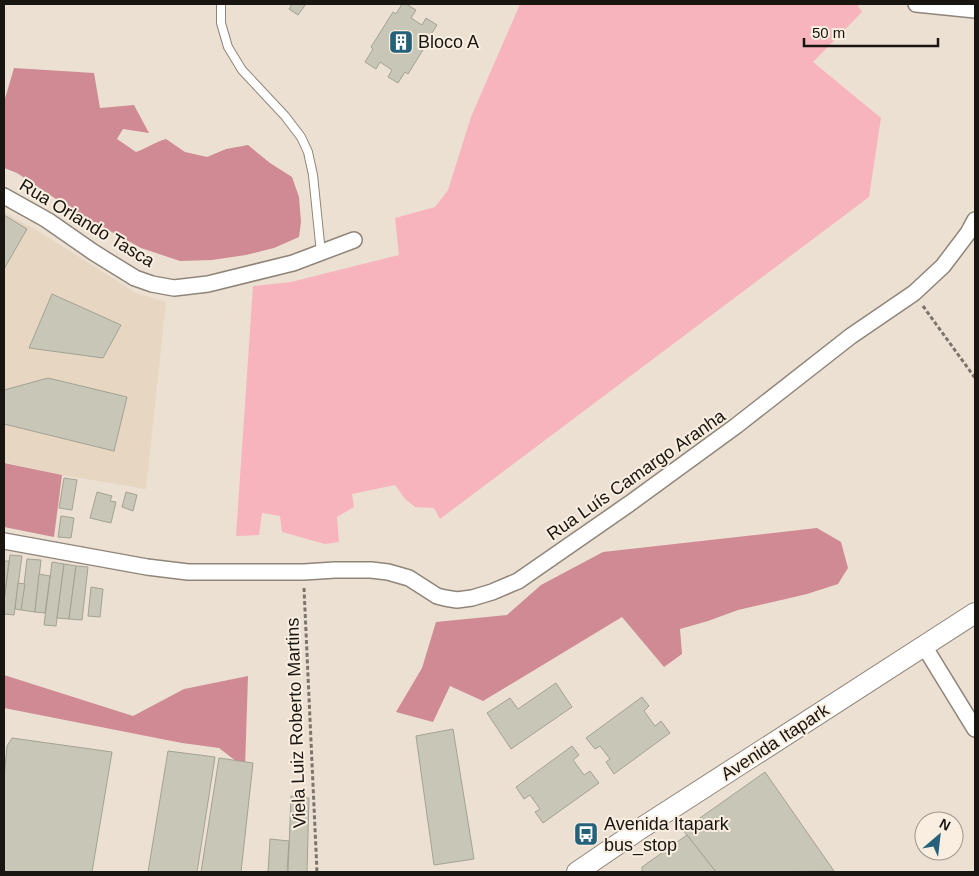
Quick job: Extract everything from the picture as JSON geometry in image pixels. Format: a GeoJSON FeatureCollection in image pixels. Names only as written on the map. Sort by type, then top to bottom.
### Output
{"type":"FeatureCollection","features":[{"type":"Feature","properties":{"kind":"main road","name":"Avenida Itapark"},"geometry":{"type":"LineString","coordinates":[[577,872],[651,822],[975,613]]}},
{"type":"Feature","properties":{"kind":"street"},"geometry":{"type":"LineString","coordinates":[[916,4],[975,10]]}},
{"type":"Feature","properties":{"kind":"street","name":"Rua Orlando Tasca"},"geometry":{"type":"LineString","coordinates":[[4,196],[47,220],[128,274],[152,284],[174,288],[201,285],[293,263],[354,240]]}},
{"type":"Feature","properties":{"kind":"street","name":"Rua Luís Camargo Aranha"},"geometry":{"type":"LineString","coordinates":[[4,541],[147,567],[188,572],[370,570],[388,572],[409,578],[437,596],[457,600],[492,592],[518,581],[628,504],[736,426],[851,336],[914,293],[943,266],[968,233],[975,220]]}},
{"type":"Feature","properties":{"kind":"street"},"geometry":{"type":"LineString","coordinates":[[924,646],[975,729]]}},
{"type":"Feature","properties":{"kind":"lane"},"geometry":{"type":"LineString","coordinates":[[221,4],[221,23],[228,47],[242,70],[285,116],[301,137],[308,152],[313,175],[322,253]]}},
{"type":"Feature","properties":{"kind":"path"},"geometry":{"type":"LineString","coordinates":[[914,293],[975,378]]}},
{"type":"Feature","properties":{"kind":"path","name":"Viela Luiz Roberto Martins"},"geometry":{"type":"LineString","coordinates":[[304,572],[317,872]]}},
{"type":"Feature","properties":{"kind":"shaded area"},"geometry":{"type":"Polygon","coordinates":[[[520,4],[857,4],[862,12],[813,62],[881,118],[869,197],[440,519],[434,508],[415,507],[405,499],[395,485],[352,494],[354,507],[337,517],[339,542],[325,544],[282,532],[280,516],[262,513],[259,535],[236,536],[253,286],[291,282],[399,255],[395,218],[435,207],[448,190],[471,117],[520,4]]]}},
{"type":"Feature","properties":{"kind":"shaded area"},"geometry":{"type":"Polygon","coordinates":[[[14,68],[94,73],[100,108],[134,105],[149,133],[123,129],[117,139],[136,152],[166,139],[185,152],[207,157],[226,149],[248,145],[270,163],[292,177],[299,197],[301,222],[299,237],[274,248],[246,255],[212,260],[180,261],[141,248],[77,213],[17,173],[4,168],[4,102],[14,68]]]}},
{"type":"Feature","properties":{"kind":"shaded area"},"geometry":{"type":"Polygon","coordinates":[[[4,212],[38,231],[136,293],[166,302],[146,489],[62,475],[4,462],[4,212]]]}},
{"type":"Feature","properties":{"kind":"shaded area"},"geometry":{"type":"Polygon","coordinates":[[[4,463],[62,475],[54,537],[4,527],[4,463]]]}},
{"type":"Feature","properties":{"kind":"shaded area"},"geometry":{"type":"Polygon","coordinates":[[[817,528],[841,542],[848,568],[838,584],[807,594],[738,610],[680,629],[682,654],[664,667],[622,617],[483,701],[450,686],[433,722],[396,712],[422,668],[436,622],[507,615],[541,585],[603,552],[817,528]]]}},
{"type":"Feature","properties":{"kind":"shaded area"},"geometry":{"type":"Polygon","coordinates":[[[4,675],[133,716],[184,689],[248,676],[245,768],[219,748],[182,743],[4,708],[4,675]]]}},
{"type":"Feature","properties":{"kind":"building"},"geometry":{"type":"Polygon","coordinates":[[[292,4],[306,4],[298,15],[289,9],[292,4]]]}},
{"type":"Feature","properties":{"kind":"building","name":"Bloco A"},"geometry":{"type":"Polygon","coordinates":[[[402,4],[406,4],[416,10],[411,18],[422,25],[426,18],[437,25],[408,74],[405,72],[398,83],[388,77],[392,70],[380,62],[376,69],[365,62],[373,49],[371,47],[393,12],[396,14],[402,4]]]}},
{"type":"Feature","properties":{"kind":"building"},"geometry":{"type":"Polygon","coordinates":[[[4,215],[27,229],[4,269],[4,215]]]}},
{"type":"Feature","properties":{"kind":"building"},"geometry":{"type":"Polygon","coordinates":[[[52,294],[121,325],[103,358],[29,348],[52,294]]]}},
{"type":"Feature","properties":{"kind":"building"},"geometry":{"type":"Polygon","coordinates":[[[48,378],[127,397],[114,451],[4,424],[4,390],[48,378]]]}},
{"type":"Feature","properties":{"kind":"building"},"geometry":{"type":"Polygon","coordinates":[[[64,478],[77,480],[72,510],[59,508],[64,478]]]}},
{"type":"Feature","properties":{"kind":"building"},"geometry":{"type":"Polygon","coordinates":[[[97,492],[112,496],[110,501],[116,502],[111,523],[90,518],[97,492]]]}},
{"type":"Feature","properties":{"kind":"building"},"geometry":{"type":"Polygon","coordinates":[[[126,492],[137,495],[133,511],[122,507],[126,492]]]}},
{"type":"Feature","properties":{"kind":"building"},"geometry":{"type":"Polygon","coordinates":[[[61,516],[74,518],[71,538],[58,537],[61,516]]]}},
{"type":"Feature","properties":{"kind":"building"},"geometry":{"type":"Polygon","coordinates":[[[10,555],[22,556],[14,615],[4,614],[10,555]]]}},
{"type":"Feature","properties":{"kind":"building"},"geometry":{"type":"Polygon","coordinates":[[[27,559],[41,560],[35,612],[21,610],[27,559]]]}},
{"type":"Feature","properties":{"kind":"building"},"geometry":{"type":"Polygon","coordinates":[[[4,561],[9,561],[4,601],[4,561]]]}},
{"type":"Feature","properties":{"kind":"building"},"geometry":{"type":"Polygon","coordinates":[[[52,562],[64,564],[56,626],[44,625],[52,562]]]}},
{"type":"Feature","properties":{"kind":"building"},"geometry":{"type":"Polygon","coordinates":[[[64,564],[76,566],[69,619],[57,618],[64,564]]]}},
{"type":"Feature","properties":{"kind":"building"},"geometry":{"type":"Polygon","coordinates":[[[76,566],[88,567],[82,620],[69,619],[76,566]]]}},
{"type":"Feature","properties":{"kind":"building"},"geometry":{"type":"Polygon","coordinates":[[[39,574],[50,576],[45,613],[35,612],[39,574]]]}},
{"type":"Feature","properties":{"kind":"building"},"geometry":{"type":"Polygon","coordinates":[[[18,583],[25,584],[21,610],[15,609],[18,583]]]}},
{"type":"Feature","properties":{"kind":"building"},"geometry":{"type":"Polygon","coordinates":[[[91,587],[103,589],[100,617],[88,616],[91,587]]]}},
{"type":"Feature","properties":{"kind":"building"},"geometry":{"type":"Polygon","coordinates":[[[556,683],[572,707],[511,749],[487,713],[510,698],[518,709],[556,683]]]}},
{"type":"Feature","properties":{"kind":"building"},"geometry":{"type":"Polygon","coordinates":[[[642,697],[649,706],[644,711],[655,726],[661,721],[670,733],[614,774],[606,762],[610,759],[600,746],[595,749],[586,738],[642,697]]]}},
{"type":"Feature","properties":{"kind":"building"},"geometry":{"type":"Polygon","coordinates":[[[453,729],[474,859],[434,865],[416,736],[453,729]]]}},
{"type":"Feature","properties":{"kind":"building"},"geometry":{"type":"Polygon","coordinates":[[[12,738],[112,752],[92,872],[4,872],[4,778],[7,746],[12,738]]]}},
{"type":"Feature","properties":{"kind":"building"},"geometry":{"type":"Polygon","coordinates":[[[572,746],[579,755],[573,760],[584,775],[590,771],[599,783],[543,823],[535,812],[540,809],[530,795],[524,799],[516,787],[572,746]]]}},
{"type":"Feature","properties":{"kind":"building"},"geometry":{"type":"Polygon","coordinates":[[[168,751],[215,757],[197,872],[148,872],[168,751]]]}},
{"type":"Feature","properties":{"kind":"building"},"geometry":{"type":"Polygon","coordinates":[[[219,758],[253,763],[241,872],[201,872],[219,758]]]}},
{"type":"Feature","properties":{"kind":"building"},"geometry":{"type":"Polygon","coordinates":[[[765,772],[834,871],[716,872],[683,830],[765,772]]]}},
{"type":"Feature","properties":{"kind":"building"},"geometry":{"type":"Polygon","coordinates":[[[291,796],[309,798],[307,872],[288,872],[291,796]]]}},
{"type":"Feature","properties":{"kind":"building"},"geometry":{"type":"Polygon","coordinates":[[[687,835],[716,872],[642,872],[642,867],[687,835]]]}},
{"type":"Feature","properties":{"kind":"building"},"geometry":{"type":"Polygon","coordinates":[[[270,839],[289,841],[287,872],[268,872],[270,839]]]}},
{"type":"Feature","properties":{"kind":"place","name":"Bloco A"},"geometry":{"type":"Point","coordinates":[401,42]}},
{"type":"Feature","properties":{"kind":"place","name":"Avenida Itapark bus_stop"},"geometry":{"type":"Point","coordinates":[586,834]}}]}
